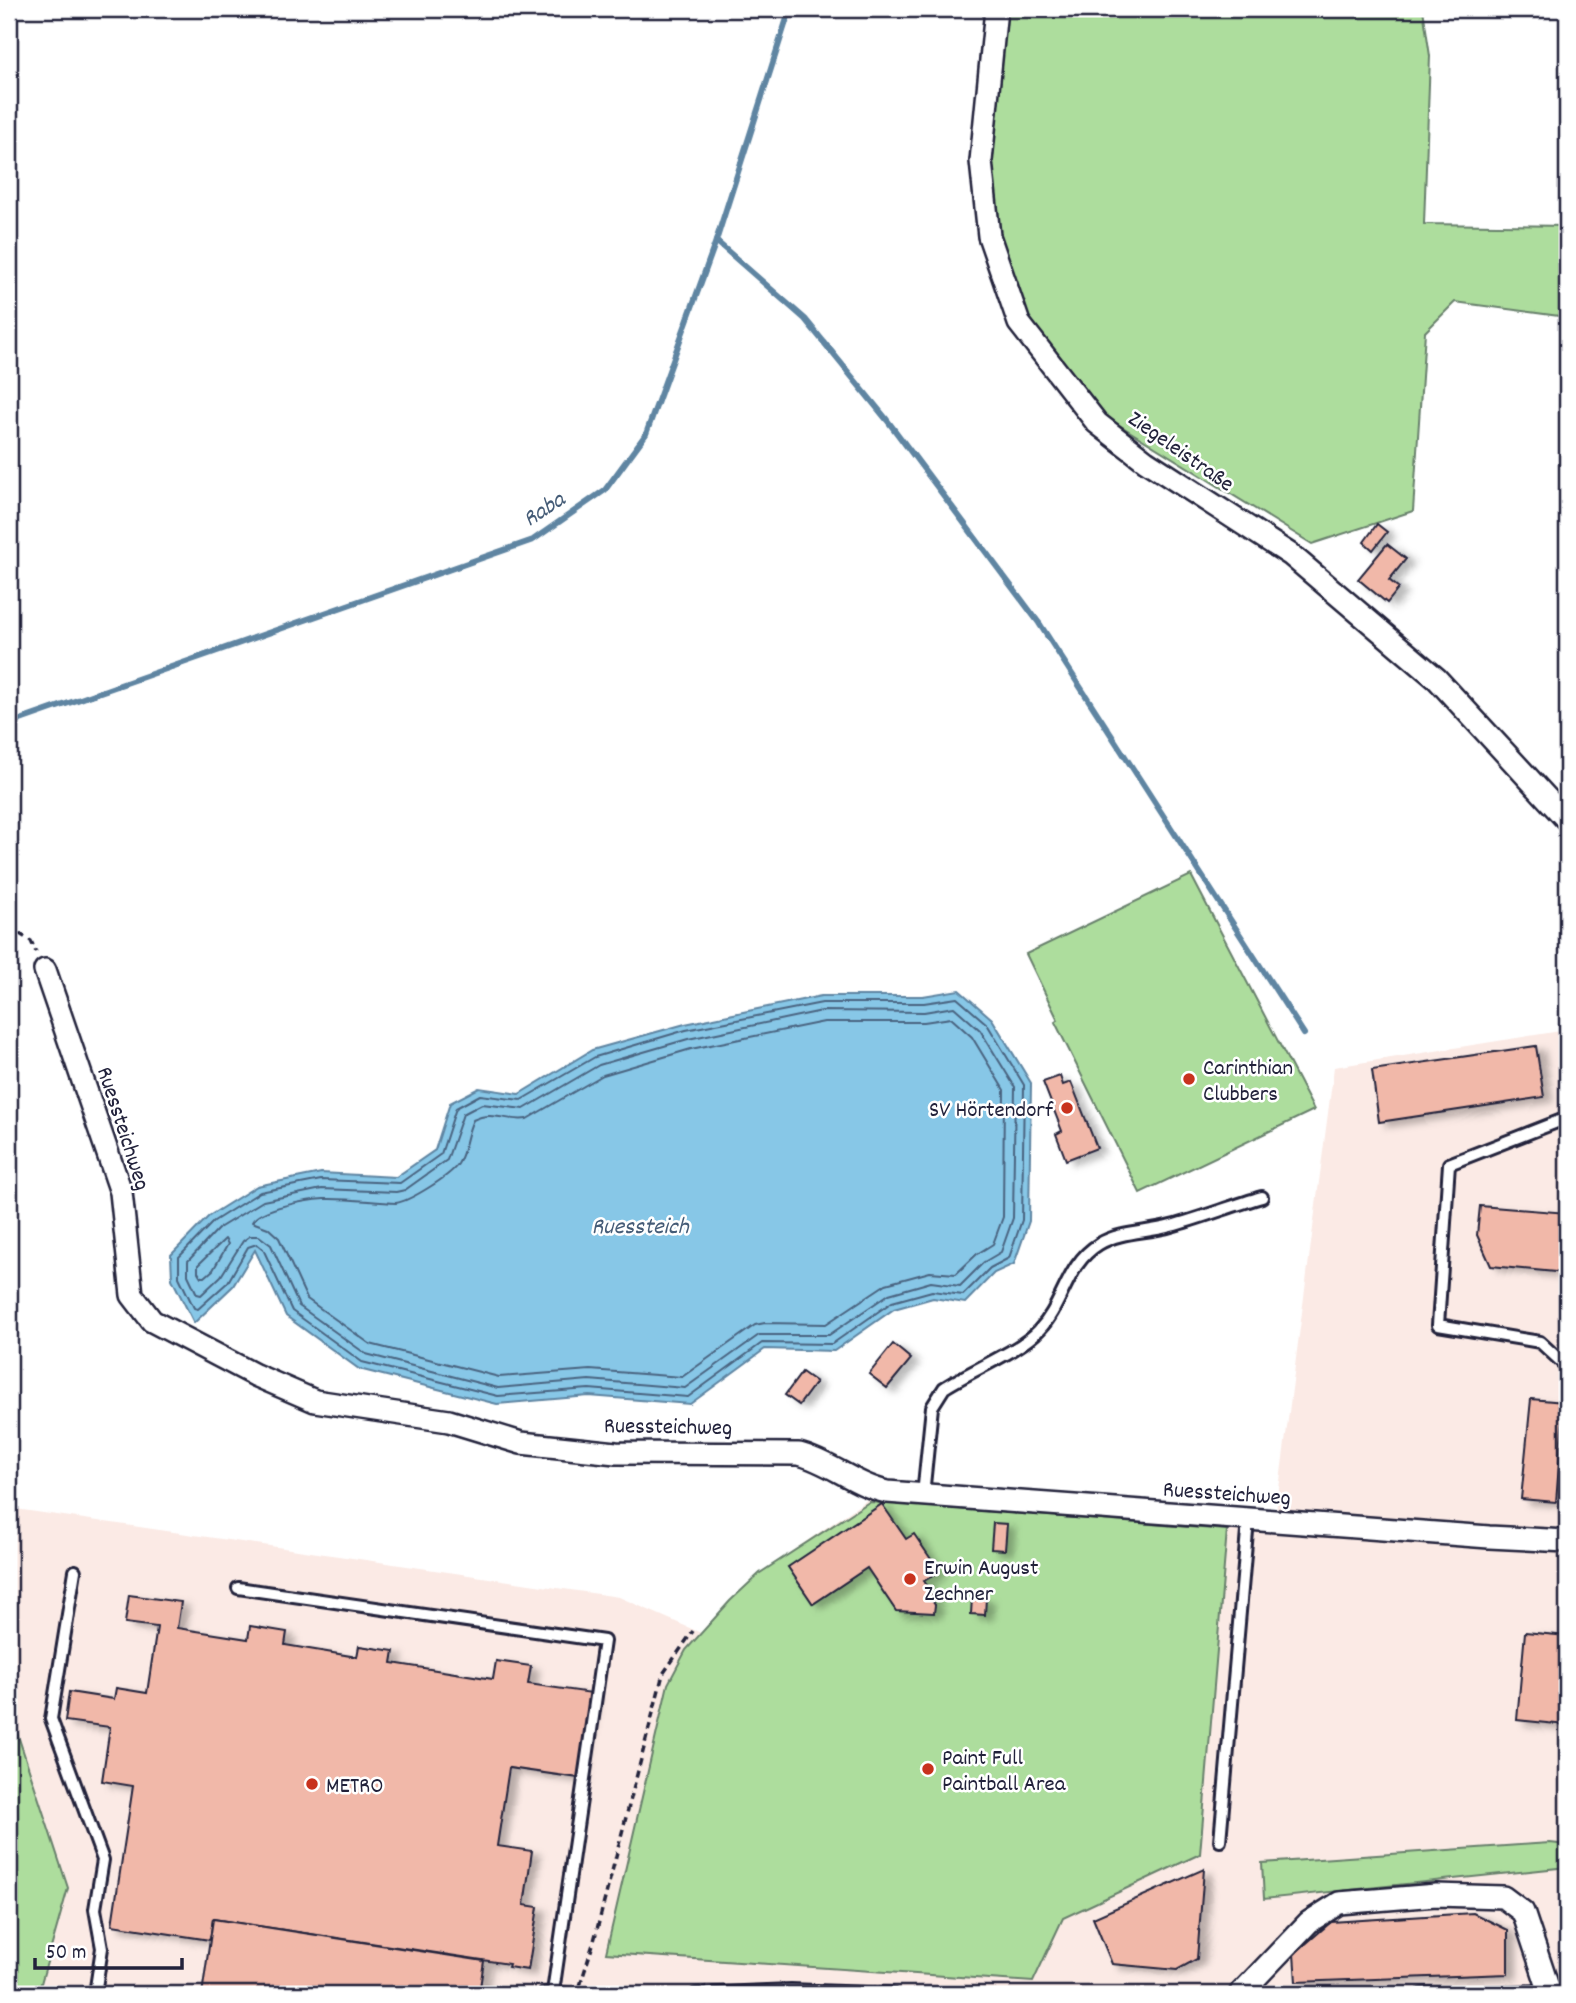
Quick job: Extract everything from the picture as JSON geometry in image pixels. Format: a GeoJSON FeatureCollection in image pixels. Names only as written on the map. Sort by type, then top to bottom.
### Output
{"type":"FeatureCollection","features":[{"type":"Feature","properties":{"kind":"street","name":"Ziegeleistraße"},"geometry":{"type":"LineString","coordinates":[[996,9],[981,161],[989,236],[1019,323],[1097,423],[1146,461],[1291,555],[1437,679],[1567,820]]}},
{"type":"Feature","properties":{"kind":"street","name":"Ruessteichweg"},"geometry":{"type":"LineString","coordinates":[[45,970],[121,1192],[132,1295],[152,1321],[255,1375],[315,1401],[449,1421],[521,1443],[616,1453],[799,1454],[816,1458],[873,1489],[923,1495],[1489,1538],[1567,1541]]}},
{"type":"Feature","properties":{"kind":"street"},"geometry":{"type":"LineString","coordinates":[[1240,1994],[1309,1922],[1339,1903],[1436,1895],[1503,1897],[1523,1912],[1551,1993]]}},
{"type":"Feature","properties":{"kind":"lane"},"geometry":{"type":"LineString","coordinates":[[1567,1118],[1449,1164],[1438,1325],[1541,1342],[1567,1367]]}},
{"type":"Feature","properties":{"kind":"lane"},"geometry":{"type":"LineString","coordinates":[[923,1495],[932,1406],[936,1397],[944,1388],[1037,1332],[1052,1314],[1070,1275],[1083,1256],[1114,1237],[1169,1227],[1262,1197]]}},
{"type":"Feature","properties":{"kind":"lane"},"geometry":{"type":"LineString","coordinates":[[1220,1841],[1248,1520]]}},
{"type":"Feature","properties":{"kind":"lane"},"geometry":{"type":"LineString","coordinates":[[75,1571],[51,1719],[103,1860],[95,1909],[102,1948],[96,1994]]}},
{"type":"Feature","properties":{"kind":"lane"},"geometry":{"type":"LineString","coordinates":[[237,1588],[604,1641],[549,1993],[568,1994]]}},
{"type":"Feature","properties":{"kind":"lane"},"geometry":{"type":"LineString","coordinates":[[696,1994],[791,1990],[892,1994]]}},
{"type":"Feature","properties":{"kind":"lane"},"geometry":{"type":"LineString","coordinates":[[1422,1994],[1551,1993]]}},
{"type":"Feature","properties":{"kind":"path"},"geometry":{"type":"LineString","coordinates":[[9,927],[30,941],[45,970]]}},
{"type":"Feature","properties":{"kind":"path"},"geometry":{"type":"LineString","coordinates":[[578,1994],[663,1674],[693,1632]]}},
{"type":"Feature","properties":{"kind":"shaded area"},"geometry":{"type":"Polygon","coordinates":[[[1567,1030],[1567,1994],[38,1994],[68,1888],[9,1708],[9,1508],[619,1597],[701,1633],[760,1573],[868,1499],[1274,1527],[1334,1067],[1567,1030]]]}},
{"type":"Feature","properties":{"kind":"green space"},"geometry":{"type":"Polygon","coordinates":[[[1003,9],[1423,9],[1430,56],[1424,224],[1567,226],[1567,317],[1455,302],[1425,332],[1413,511],[1312,544],[1108,418],[1028,316],[1001,244],[989,184],[1003,9]]]}},
{"type":"Feature","properties":{"kind":"green space","name":"Carinthian Clubbers"},"geometry":{"type":"Polygon","coordinates":[[[1191,875],[1314,1110],[1140,1193],[1055,1022],[1058,1020],[1026,954],[1191,875]]]}},
{"type":"Feature","properties":{"kind":"green space","name":"Paint Full Paintball Area"},"geometry":{"type":"Polygon","coordinates":[[[869,1502],[1227,1530],[1200,1854],[1063,1918],[1033,1982],[606,1953],[668,1684],[686,1650],[730,1601],[760,1573],[869,1502]]]}},
{"type":"Feature","properties":{"kind":"green space"},"geometry":{"type":"Polygon","coordinates":[[[9,1708],[68,1888],[38,1994],[9,1994],[9,1708]]]}},
{"type":"Feature","properties":{"kind":"green space"},"geometry":{"type":"Polygon","coordinates":[[[1550,1843],[1567,1845],[1567,1867],[1264,1899],[1262,1863],[1550,1843]]]}},
{"type":"Feature","properties":{"kind":"water","name":"Ruessteich"},"geometry":{"type":"Polygon","coordinates":[[[959,990],[992,1019],[1031,1083],[1029,1221],[1014,1264],[994,1273],[965,1303],[933,1298],[894,1309],[834,1351],[765,1349],[690,1404],[589,1396],[497,1404],[359,1369],[286,1316],[255,1250],[233,1286],[194,1323],[172,1279],[171,1255],[209,1216],[257,1186],[321,1173],[396,1177],[435,1150],[450,1103],[479,1088],[519,1094],[592,1050],[685,1024],[821,996],[923,996],[959,990]]]}},
{"type":"Feature","properties":{"kind":"building"},"geometry":{"type":"Polygon","coordinates":[[[1377,524],[1387,532],[1373,550],[1364,542],[1377,524]]]}},
{"type":"Feature","properties":{"kind":"building"},"geometry":{"type":"Polygon","coordinates":[[[1387,544],[1406,559],[1389,580],[1399,588],[1387,603],[1358,579],[1387,544]]]}},
{"type":"Feature","properties":{"kind":"building"},"geometry":{"type":"Polygon","coordinates":[[[1536,1046],[1544,1097],[1379,1122],[1372,1070],[1536,1046]]]}},
{"type":"Feature","properties":{"kind":"building","name":"SV Hörtendorf"},"geometry":{"type":"Polygon","coordinates":[[[1060,1076],[1063,1085],[1071,1082],[1097,1148],[1066,1160],[1056,1134],[1062,1131],[1043,1082],[1060,1076]]]}},
{"type":"Feature","properties":{"kind":"building"},"geometry":{"type":"Polygon","coordinates":[[[1480,1206],[1567,1213],[1567,1333],[1566,1273],[1491,1266],[1477,1235],[1480,1206]]]}},
{"type":"Feature","properties":{"kind":"building"},"geometry":{"type":"Polygon","coordinates":[[[893,1344],[911,1359],[887,1388],[869,1374],[893,1344]]]}},
{"type":"Feature","properties":{"kind":"building"},"geometry":{"type":"Polygon","coordinates":[[[802,1372],[816,1382],[799,1405],[785,1395],[802,1372]]]}},
{"type":"Feature","properties":{"kind":"building"},"geometry":{"type":"Polygon","coordinates":[[[1531,1399],[1564,1402],[1556,1502],[1521,1499],[1531,1399]]]}},
{"type":"Feature","properties":{"kind":"building"},"geometry":{"type":"Polygon","coordinates":[[[882,1504],[906,1539],[914,1534],[937,1568],[933,1570],[936,1574],[924,1581],[933,1595],[930,1597],[935,1605],[934,1613],[896,1611],[867,1568],[813,1604],[788,1567],[882,1504]]]}},
{"type":"Feature","properties":{"kind":"building"},"geometry":{"type":"Polygon","coordinates":[[[993,1523],[1007,1524],[1005,1550],[991,1549],[993,1523]]]}},
{"type":"Feature","properties":{"kind":"building","name":"METRO"},"geometry":{"type":"Polygon","coordinates":[[[129,1595],[181,1602],[177,1628],[248,1639],[250,1626],[287,1632],[285,1645],[357,1657],[359,1646],[394,1651],[392,1663],[493,1679],[496,1661],[531,1666],[528,1684],[592,1693],[579,1778],[509,1768],[497,1846],[532,1851],[524,1905],[538,1907],[528,1970],[508,1967],[509,1964],[213,1919],[210,1940],[112,1925],[133,1786],[102,1781],[110,1727],[65,1721],[69,1692],[114,1699],[116,1688],[147,1693],[157,1627],[125,1623],[129,1595]]]}},
{"type":"Feature","properties":{"kind":"building"},"geometry":{"type":"Polygon","coordinates":[[[972,1597],[986,1598],[985,1615],[971,1614],[972,1597]]]}},
{"type":"Feature","properties":{"kind":"building"},"geometry":{"type":"Polygon","coordinates":[[[1525,1632],[1567,1636],[1566,1725],[1517,1720],[1525,1632]]]}},
{"type":"Feature","properties":{"kind":"building"},"geometry":{"type":"Polygon","coordinates":[[[1204,1869],[1197,1959],[1177,1970],[1112,1964],[1093,1918],[1204,1869]]]}},
{"type":"Feature","properties":{"kind":"building"},"geometry":{"type":"Polygon","coordinates":[[[1473,1913],[1508,1930],[1508,1974],[1296,1982],[1294,1954],[1331,1922],[1473,1913]]]}},
{"type":"Feature","properties":{"kind":"building"},"geometry":{"type":"Polygon","coordinates":[[[213,1919],[484,1961],[479,1994],[202,1994],[213,1919]]]}},
{"type":"Feature","properties":{"kind":"waterway","name":"Raba"},"geometry":{"type":"LineString","coordinates":[[9,724],[533,540],[605,490],[646,434],[716,241],[790,9]]}},
{"type":"Feature","properties":{"kind":"waterway"},"geometry":{"type":"LineString","coordinates":[[716,241],[805,319],[887,420],[1039,623],[1304,1034]]}},
{"type":"Feature","properties":{"kind":"place","name":"Carinthian Clubbers"},"geometry":{"type":"Point","coordinates":[1189,1079]}},
{"type":"Feature","properties":{"kind":"place","name":"SV Hörtendorf"},"geometry":{"type":"Point","coordinates":[1067,1108]}},
{"type":"Feature","properties":{"kind":"place","name":"Erwin August Zechner"},"geometry":{"type":"Point","coordinates":[910,1579]}},
{"type":"Feature","properties":{"kind":"place","name":"Paint Full Paintball Area"},"geometry":{"type":"Point","coordinates":[928,1769]}},
{"type":"Feature","properties":{"kind":"place","name":"METRO"},"geometry":{"type":"Point","coordinates":[312,1784]}}]}
